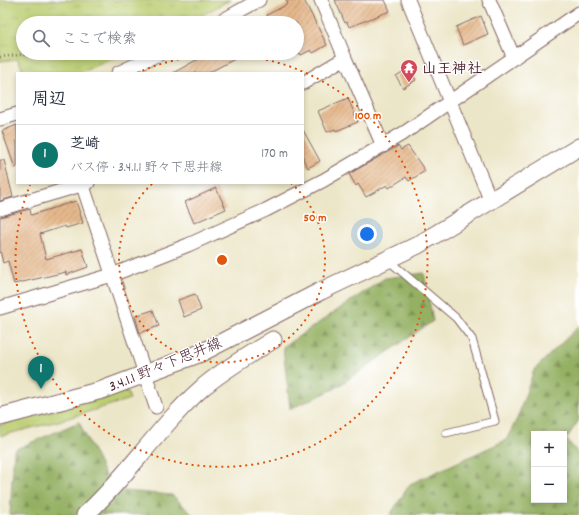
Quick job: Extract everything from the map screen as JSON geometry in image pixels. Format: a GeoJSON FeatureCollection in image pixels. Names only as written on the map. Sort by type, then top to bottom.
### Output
{"type":"FeatureCollection","features":[{"type":"Feature","properties":{"kind":"street"},"geometry":{"type":"LineString","coordinates":[[230,16],[259,0]]}},
{"type":"Feature","properties":{"kind":"street"},"geometry":{"type":"LineString","coordinates":[[321,0],[383,146]]}},
{"type":"Feature","properties":{"kind":"street"},"geometry":{"type":"LineString","coordinates":[[408,0],[490,199]]}},
{"type":"Feature","properties":{"kind":"street"},"geometry":{"type":"LineString","coordinates":[[489,0],[514,58]]}},
{"type":"Feature","properties":{"kind":"street"},"geometry":{"type":"LineString","coordinates":[[0,308],[112,275],[266,210],[383,146],[407,131],[579,13]]}},
{"type":"Feature","properties":{"kind":"street"},"geometry":{"type":"LineString","coordinates":[[304,82],[345,58]]}},
{"type":"Feature","properties":{"kind":"street"},"geometry":{"type":"LineString","coordinates":[[120,72],[146,60]]}},
{"type":"Feature","properties":{"kind":"street"},"geometry":{"type":"LineString","coordinates":[[0,119],[16,114]]}},
{"type":"Feature","properties":{"kind":"street","name":"3.4.1.1 野々下思井線"},"geometry":{"type":"LineString","coordinates":[[0,417],[102,390],[201,353],[321,291],[388,260],[418,244],[490,199],[579,147]]}},
{"type":"Feature","properties":{"kind":"street"},"geometry":{"type":"LineString","coordinates":[[0,209],[84,184],[144,375],[156,407]]}},
{"type":"Feature","properties":{"kind":"street"},"geometry":{"type":"LineString","coordinates":[[85,515],[102,500],[179,411],[202,388],[273,340]]}},
{"type":"Feature","properties":{"kind":"lane"},"geometry":{"type":"LineString","coordinates":[[388,260],[456,318],[472,339],[495,421],[446,433]]}},
{"type":"Feature","properties":{"kind":"path"},"geometry":{"type":"LineString","coordinates":[[0,57],[16,55]]}},
{"type":"Feature","properties":{"kind":"green space"},"geometry":{"type":"Polygon","coordinates":[[[0,0],[230,0],[200,16],[16,16],[16,59],[0,61],[0,0]]]}},
{"type":"Feature","properties":{"kind":"green space"},"geometry":{"type":"Polygon","coordinates":[[[18,60],[110,60],[81,72],[24,72],[18,60]]]}},
{"type":"Feature","properties":{"kind":"green space"},"geometry":{"type":"Polygon","coordinates":[[[424,273],[433,321],[334,389],[290,409],[283,347],[385,278],[424,273]]]}},
{"type":"Feature","properties":{"kind":"green space"},"geometry":{"type":"Polygon","coordinates":[[[579,326],[579,420],[567,438],[567,431],[531,431],[531,503],[567,503],[567,440],[579,454],[579,515],[390,515],[410,484],[506,440],[517,419],[534,370],[579,326]]]}},
{"type":"Feature","properties":{"kind":"green space"},"geometry":{"type":"Polygon","coordinates":[[[127,390],[130,399],[62,420],[0,436],[0,425],[127,390]]]}},
{"type":"Feature","properties":{"kind":"green space"},"geometry":{"type":"Polygon","coordinates":[[[79,422],[112,490],[172,495],[193,515],[10,515],[14,450],[79,422]]]}},
{"type":"Feature","properties":{"kind":"building"},"geometry":{"type":"Polygon","coordinates":[[[286,0],[304,0],[327,45],[313,53],[311,50],[304,54],[304,16],[268,16],[288,4],[286,0]]]}},
{"type":"Feature","properties":{"kind":"building"},"geometry":{"type":"Polygon","coordinates":[[[335,0],[385,0],[390,11],[349,27],[347,22],[345,23],[335,0]]]}},
{"type":"Feature","properties":{"kind":"building"},"geometry":{"type":"Polygon","coordinates":[[[481,16],[488,34],[463,45],[456,27],[481,16]]]}},
{"type":"Feature","properties":{"kind":"building"},"geometry":{"type":"Polygon","coordinates":[[[196,60],[233,60],[210,72],[175,72],[196,60]]]}},
{"type":"Feature","properties":{"kind":"building"},"geometry":{"type":"Polygon","coordinates":[[[409,68],[416,80],[403,88],[396,76],[409,68]]]}},
{"type":"Feature","properties":{"kind":"building"},"geometry":{"type":"Polygon","coordinates":[[[348,98],[358,122],[336,131],[335,129],[327,132],[318,111],[348,98]]]}},
{"type":"Feature","properties":{"kind":"building"},"geometry":{"type":"Polygon","coordinates":[[[16,125],[15,168],[2,131],[16,125]]]}},
{"type":"Feature","properties":{"kind":"building"},"geometry":{"type":"Polygon","coordinates":[[[304,132],[320,161],[308,168],[304,161],[304,132]]]}},
{"type":"Feature","properties":{"kind":"building"},"geometry":{"type":"Polygon","coordinates":[[[398,146],[401,150],[408,146],[425,171],[409,181],[406,177],[389,188],[387,185],[366,197],[358,184],[356,186],[349,174],[398,146]]]}},
{"type":"Feature","properties":{"kind":"building"},"geometry":{"type":"Polygon","coordinates":[[[0,160],[4,160],[13,197],[0,201],[0,160]]]}},
{"type":"Feature","properties":{"kind":"building"},"geometry":{"type":"Polygon","coordinates":[[[216,188],[226,209],[194,223],[185,202],[216,188]]]}},
{"type":"Feature","properties":{"kind":"building"},"geometry":{"type":"Polygon","coordinates":[[[76,201],[83,223],[66,228],[65,226],[40,234],[46,259],[82,249],[88,267],[66,275],[66,272],[14,284],[8,261],[3,263],[0,250],[0,217],[30,209],[31,215],[76,201]]]}},
{"type":"Feature","properties":{"kind":"building"},"geometry":{"type":"Polygon","coordinates":[[[195,294],[201,310],[184,317],[178,300],[195,294]]]}},
{"type":"Feature","properties":{"kind":"building"},"geometry":{"type":"Polygon","coordinates":[[[153,310],[159,326],[140,333],[135,316],[153,310]]]}},
{"type":"Feature","properties":{"kind":"place","name":"山王神社"},"geometry":{"type":"Point","coordinates":[409,83]}},
{"type":"Feature","properties":{"kind":"place","name":"芝崎"},"geometry":{"type":"Point","coordinates":[41,389]}}]}
